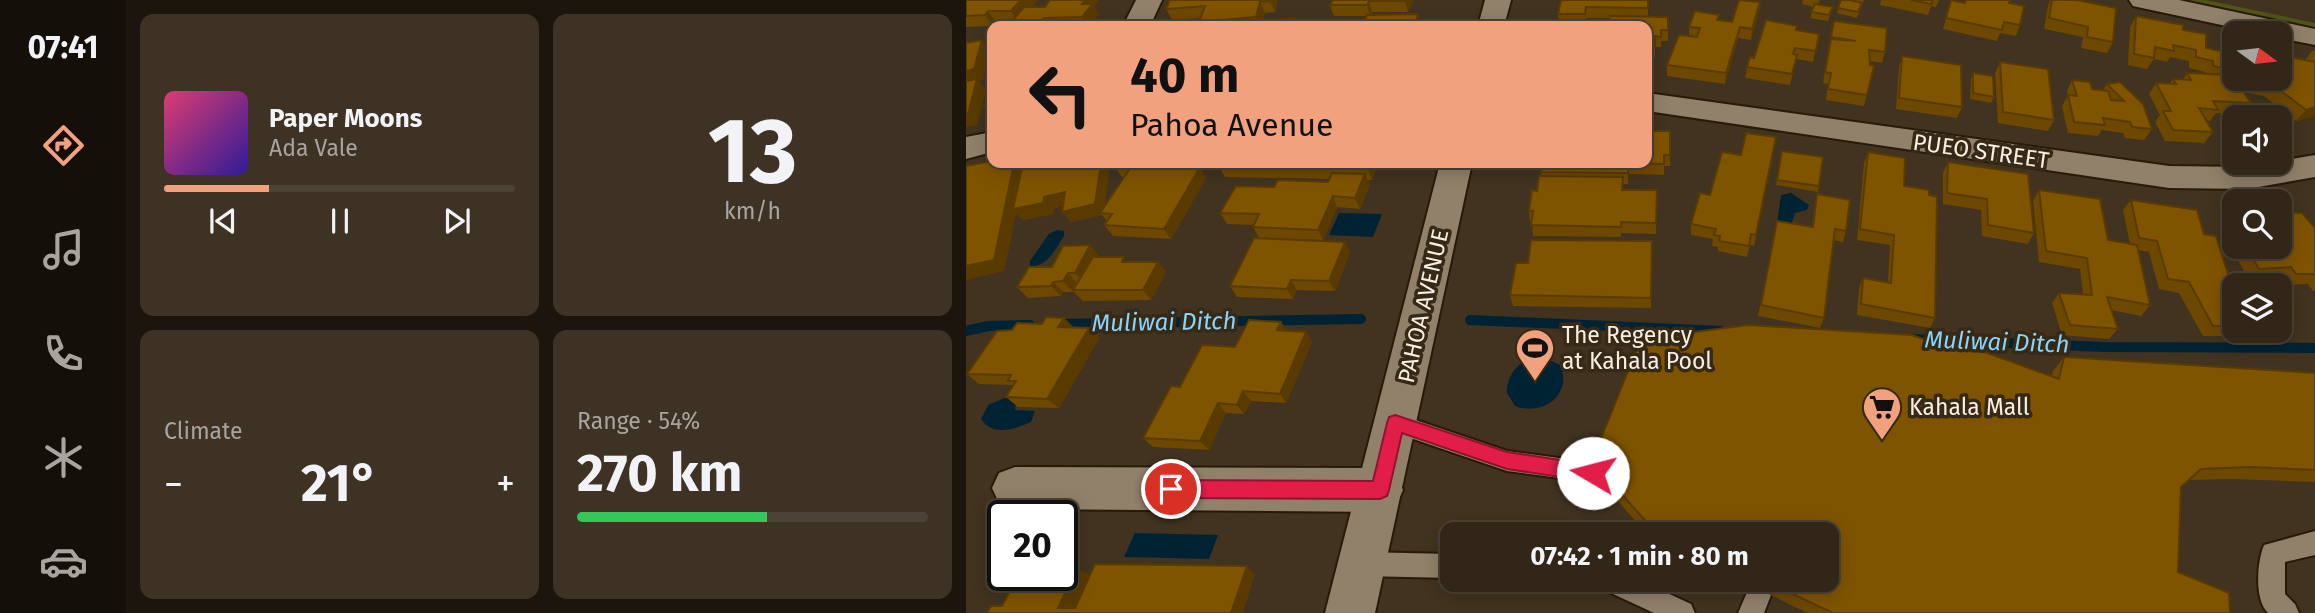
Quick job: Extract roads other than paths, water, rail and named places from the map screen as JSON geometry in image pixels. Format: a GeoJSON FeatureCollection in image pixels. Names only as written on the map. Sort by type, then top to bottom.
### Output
{"type":"FeatureCollection","features":[{"type":"Feature","properties":{"kind":"street"},"geometry":{"type":"LineString","coordinates":[[1138,21],[1149,0]]}},
{"type":"Feature","properties":{"kind":"street"},"geometry":{"type":"LineString","coordinates":[[1492,21],[1498,0]]}},
{"type":"Feature","properties":{"kind":"street"},"geometry":{"type":"LineString","coordinates":[[2143,0],[2315,37]]}},
{"type":"Feature","properties":{"kind":"street"},"geometry":{"type":"LineString","coordinates":[[2241,0],[2315,15]]}},
{"type":"Feature","properties":{"kind":"street","name":"PUEO STREET"},"geometry":{"type":"LineString","coordinates":[[1652,103],[2169,177],[2247,178],[2315,166]]}},
{"type":"Feature","properties":{"kind":"street"},"geometry":{"type":"LineString","coordinates":[[966,148],[987,143]]}},
{"type":"Feature","properties":{"kind":"street","name":"PAHOA AVENUE"},"geometry":{"type":"LineString","coordinates":[[1350,613],[1456,168]]}},
{"type":"Feature","properties":{"kind":"street"},"geometry":{"type":"LineString","coordinates":[[1015,488],[1380,490]]}},
{"type":"Feature","properties":{"kind":"lane"},"geometry":{"type":"LineString","coordinates":[[1395,423],[1507,461],[1640,479]]}},
{"type":"Feature","properties":{"kind":"lane"},"geometry":{"type":"LineString","coordinates":[[2286,613],[2272,599],[2273,553],[2315,542]]}},
{"type":"Feature","properties":{"kind":"lane"},"geometry":{"type":"LineString","coordinates":[[1361,564],[1440,566]]}},
{"type":"Feature","properties":{"kind":"lane"},"geometry":{"type":"LineString","coordinates":[[1637,592],[1682,613]]}},
{"type":"Feature","properties":{"kind":"water"},"geometry":{"type":"Polygon","coordinates":[[[1791,193],[1809,205],[1807,210],[1795,213],[1791,225],[1777,223],[1781,195],[1791,193]]]}},
{"type":"Feature","properties":{"kind":"water"},"geometry":{"type":"Polygon","coordinates":[[[1339,213],[1382,214],[1373,237],[1329,235],[1339,213]]]}},
{"type":"Feature","properties":{"kind":"water"},"geometry":{"type":"Polygon","coordinates":[[[1057,230],[1064,231],[1064,236],[1054,251],[1042,264],[1030,266],[1030,261],[1049,234],[1057,230]]]}},
{"type":"Feature","properties":{"kind":"water","name":"The Regency at Kahala Pool"},"geometry":{"type":"Polygon","coordinates":[[[1540,356],[1560,365],[1563,385],[1559,393],[1553,400],[1536,408],[1515,406],[1507,393],[1512,373],[1527,360],[1540,356]]]}},
{"type":"Feature","properties":{"kind":"water"},"geometry":{"type":"Polygon","coordinates":[[[1007,397],[1016,402],[1015,410],[1035,411],[1031,422],[1004,430],[986,425],[981,419],[988,405],[1007,397]]]}},
{"type":"Feature","properties":{"kind":"water"},"geometry":{"type":"Polygon","coordinates":[[[1135,533],[1218,535],[1209,559],[1124,557],[1135,533]]]}},
{"type":"Feature","properties":{"kind":"waterway","name":"Muliwai Ditch"},"geometry":{"type":"LineString","coordinates":[[1056,324],[1361,319]]}},
{"type":"Feature","properties":{"kind":"waterway","name":"Muliwai Ditch"},"geometry":{"type":"LineString","coordinates":[[1470,320],[1721,331]]}},
{"type":"Feature","properties":{"kind":"waterway","name":"Muliwai Ditch"},"geometry":{"type":"LineString","coordinates":[[966,331],[988,326],[1030,325]]}},
{"type":"Feature","properties":{"kind":"waterway","name":"Muliwai Ditch"},"geometry":{"type":"LineString","coordinates":[[1912,339],[2104,347],[2315,348]]}},
{"type":"Feature","properties":{"kind":"place","name":"The Regency at Kahala Pool"},"geometry":{"type":"Point","coordinates":[1535,382]}},
{"type":"Feature","properties":{"kind":"place","name":"Kahala Mall"},"geometry":{"type":"Point","coordinates":[1882,441]}}]}
